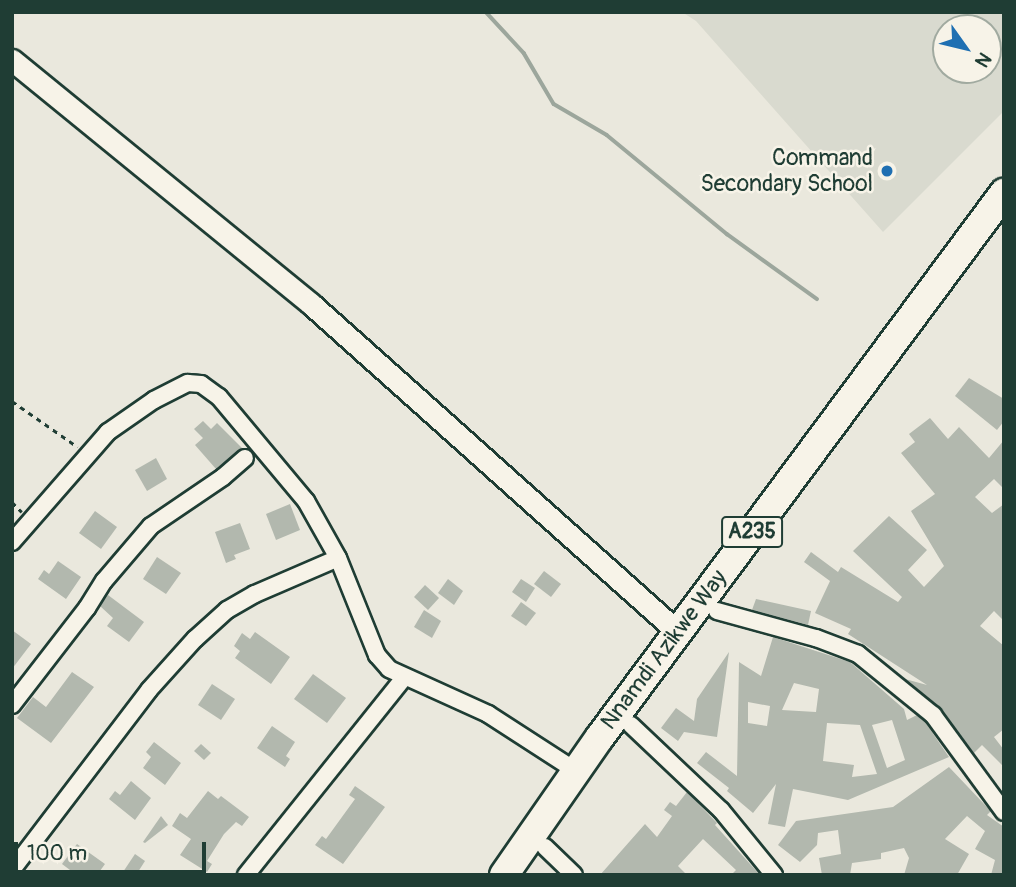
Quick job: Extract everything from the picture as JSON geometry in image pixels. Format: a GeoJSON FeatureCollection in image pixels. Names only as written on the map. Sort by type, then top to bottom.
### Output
{"type":"FeatureCollection","features":[{"type":"Feature","properties":{"kind":"highway","name":"Nnamdi Azikwe Way"},"geometry":{"type":"LineString","coordinates":[[504,875],[576,771],[1004,193]]}},
{"type":"Feature","properties":{"kind":"highway","name":"Nnamdi Azikwe Way"},"geometry":{"type":"LineString","coordinates":[[526,875],[631,725],[1004,225]]}},
{"type":"Feature","properties":{"kind":"street"},"geometry":{"type":"LineString","coordinates":[[12,60],[311,304],[678,632]]}},
{"type":"Feature","properties":{"kind":"street"},"geometry":{"type":"LineString","coordinates":[[12,542],[108,432],[154,400],[188,383],[201,384],[219,397],[306,500],[338,558],[377,655],[389,669],[488,714],[576,771]]}},
{"type":"Feature","properties":{"kind":"street"},"geometry":{"type":"LineString","coordinates":[[12,705],[127,552],[151,526],[223,477],[245,457]]}},
{"type":"Feature","properties":{"kind":"street"},"geometry":{"type":"LineString","coordinates":[[12,870],[141,701],[195,639],[227,610],[256,594],[338,558]]}},
{"type":"Feature","properties":{"kind":"street"},"geometry":{"type":"LineString","coordinates":[[717,611],[816,638],[858,654],[933,715],[1004,812]]}},
{"type":"Feature","properties":{"kind":"street"},"geometry":{"type":"LineString","coordinates":[[246,875],[404,678]]}},
{"type":"Feature","properties":{"kind":"street"},"geometry":{"type":"LineString","coordinates":[[631,725],[721,810],[774,875]]}},
{"type":"Feature","properties":{"kind":"street"},"geometry":{"type":"LineString","coordinates":[[545,846],[574,875]]}},
{"type":"Feature","properties":{"kind":"path"},"geometry":{"type":"LineString","coordinates":[[12,401],[90,454]]}},
{"type":"Feature","properties":{"kind":"shaded area","name":"Command Secondary School"},"geometry":{"type":"Polygon","coordinates":[[[682,12],[1004,12],[1004,111],[883,232],[696,21],[682,12]]]}},
{"type":"Feature","properties":{"kind":"building"},"geometry":{"type":"Polygon","coordinates":[[[969,378],[1004,399],[1004,421],[997,430],[955,396],[969,378]]]}},
{"type":"Feature","properties":{"kind":"building"},"geometry":{"type":"Polygon","coordinates":[[[930,418],[948,439],[959,427],[989,458],[1004,440],[1004,489],[994,479],[975,497],[992,513],[1004,504],[1004,621],[994,611],[980,626],[1004,646],[1004,729],[994,737],[1004,750],[1004,767],[982,745],[974,753],[941,709],[905,679],[927,685],[848,634],[851,629],[815,613],[830,581],[804,562],[811,552],[838,572],[841,567],[898,602],[902,597],[853,551],[889,516],[927,550],[908,570],[924,587],[944,566],[911,511],[935,494],[901,453],[915,442],[909,434],[930,418]]]}},
{"type":"Feature","properties":{"kind":"building"},"geometry":{"type":"Polygon","coordinates":[[[203,421],[211,429],[217,423],[242,448],[216,469],[195,445],[203,438],[194,429],[203,421]]]}},
{"type":"Feature","properties":{"kind":"building"},"geometry":{"type":"Polygon","coordinates":[[[156,458],[167,479],[147,491],[135,470],[156,458]]]}},
{"type":"Feature","properties":{"kind":"building"},"geometry":{"type":"Polygon","coordinates":[[[290,504],[300,530],[276,540],[266,514],[290,504]]]}},
{"type":"Feature","properties":{"kind":"building"},"geometry":{"type":"Polygon","coordinates":[[[95,511],[117,527],[101,549],[79,533],[95,511]]]}},
{"type":"Feature","properties":{"kind":"building"},"geometry":{"type":"Polygon","coordinates":[[[240,523],[250,549],[234,555],[236,559],[226,563],[215,532],[240,523]]]}},
{"type":"Feature","properties":{"kind":"building"},"geometry":{"type":"Polygon","coordinates":[[[157,557],[181,573],[166,594],[143,579],[157,557]]]}},
{"type":"Feature","properties":{"kind":"building"},"geometry":{"type":"Polygon","coordinates":[[[58,561],[81,577],[66,599],[38,579],[44,570],[49,574],[58,561]]]}},
{"type":"Feature","properties":{"kind":"building"},"geometry":{"type":"Polygon","coordinates":[[[544,571],[561,584],[551,597],[534,584],[544,571]]]}},
{"type":"Feature","properties":{"kind":"building"},"geometry":{"type":"Polygon","coordinates":[[[448,579],[463,591],[454,605],[438,593],[448,579]]]}},
{"type":"Feature","properties":{"kind":"building"},"geometry":{"type":"Polygon","coordinates":[[[521,579],[535,588],[526,602],[512,592],[521,579]]]}},
{"type":"Feature","properties":{"kind":"building"},"geometry":{"type":"Polygon","coordinates":[[[425,585],[439,598],[428,610],[414,597],[425,585]]]}},
{"type":"Feature","properties":{"kind":"building"},"geometry":{"type":"Polygon","coordinates":[[[108,595],[144,622],[129,642],[107,626],[113,618],[100,606],[108,595]]]}},
{"type":"Feature","properties":{"kind":"building"},"geometry":{"type":"Polygon","coordinates":[[[756,599],[811,611],[808,625],[752,610],[756,599]]]}},
{"type":"Feature","properties":{"kind":"building"},"geometry":{"type":"Polygon","coordinates":[[[521,602],[536,613],[526,626],[511,616],[521,602]]]}},
{"type":"Feature","properties":{"kind":"building"},"geometry":{"type":"Polygon","coordinates":[[[424,610],[441,621],[432,638],[414,627],[424,610]]]}},
{"type":"Feature","properties":{"kind":"building"},"geometry":{"type":"Polygon","coordinates":[[[12,630],[31,644],[12,669],[12,630]]]}},
{"type":"Feature","properties":{"kind":"building"},"geometry":{"type":"Polygon","coordinates":[[[255,632],[290,657],[271,684],[235,658],[240,651],[234,646],[242,633],[250,639],[255,632]]]}},
{"type":"Feature","properties":{"kind":"building"},"geometry":{"type":"Polygon","coordinates":[[[773,637],[850,662],[904,709],[907,720],[917,715],[925,722],[949,757],[848,800],[793,789],[785,827],[768,824],[776,784],[753,813],[727,791],[729,788],[697,763],[706,752],[737,776],[739,662],[761,676],[773,637]],[[794,683],[782,710],[816,712],[819,689],[794,683]],[[748,702],[748,723],[767,726],[770,706],[748,702]],[[892,720],[872,725],[887,768],[905,760],[892,720]],[[827,723],[823,761],[854,765],[852,777],[877,774],[860,725],[827,723]]]}},
{"type":"Feature","properties":{"kind":"building"},"geometry":{"type":"Polygon","coordinates":[[[729,652],[717,737],[684,732],[678,741],[661,728],[676,708],[694,721],[697,699],[729,652]]]}},
{"type":"Feature","properties":{"kind":"building"},"geometry":{"type":"Polygon","coordinates":[[[72,672],[94,687],[51,743],[17,718],[33,697],[46,707],[72,672]]]}},
{"type":"Feature","properties":{"kind":"building"},"geometry":{"type":"Polygon","coordinates":[[[313,674],[346,698],[327,723],[294,699],[313,674]]]}},
{"type":"Feature","properties":{"kind":"building"},"geometry":{"type":"Polygon","coordinates":[[[212,684],[235,699],[221,720],[198,705],[212,684]]]}},
{"type":"Feature","properties":{"kind":"building"},"geometry":{"type":"Polygon","coordinates":[[[272,726],[295,742],[286,756],[290,759],[285,767],[257,748],[272,726]]]}},
{"type":"Feature","properties":{"kind":"building"},"geometry":{"type":"Polygon","coordinates":[[[154,742],[181,763],[165,785],[143,768],[151,757],[146,752],[154,742]]]}},
{"type":"Feature","properties":{"kind":"building"},"geometry":{"type":"Polygon","coordinates":[[[201,744],[211,753],[204,760],[194,751],[201,744]]]}},
{"type":"Feature","properties":{"kind":"building"},"geometry":{"type":"Polygon","coordinates":[[[949,767],[991,811],[987,815],[1004,827],[1004,875],[991,875],[995,860],[975,849],[985,831],[967,816],[945,839],[969,854],[957,875],[904,875],[909,858],[904,848],[881,853],[881,859],[852,863],[850,875],[822,875],[819,858],[841,854],[838,830],[818,833],[817,845],[800,862],[778,845],[796,821],[893,807],[949,767]]]}},
{"type":"Feature","properties":{"kind":"building"},"geometry":{"type":"Polygon","coordinates":[[[131,781],[151,798],[135,820],[109,799],[115,791],[120,795],[131,781]]]}},
{"type":"Feature","properties":{"kind":"building"},"geometry":{"type":"Polygon","coordinates":[[[355,786],[385,807],[343,864],[315,845],[322,836],[326,839],[355,799],[349,795],[355,786]]]}},
{"type":"Feature","properties":{"kind":"building"},"geometry":{"type":"Polygon","coordinates":[[[208,791],[218,799],[221,796],[249,817],[242,826],[236,822],[224,834],[207,861],[212,864],[207,872],[180,855],[191,839],[172,826],[180,813],[187,818],[208,791]]]}},
{"type":"Feature","properties":{"kind":"building"},"geometry":{"type":"Polygon","coordinates":[[[687,792],[760,875],[731,875],[736,870],[703,839],[678,866],[687,875],[600,875],[645,824],[657,837],[672,816],[664,810],[670,802],[676,806],[687,792]]]}},
{"type":"Feature","properties":{"kind":"building"},"geometry":{"type":"Polygon","coordinates":[[[161,816],[168,825],[143,842],[161,816]]]}},
{"type":"Feature","properties":{"kind":"building"},"geometry":{"type":"Polygon","coordinates":[[[77,844],[105,864],[97,875],[66,875],[70,870],[62,864],[77,844]]]}},
{"type":"Feature","properties":{"kind":"building"},"geometry":{"type":"Polygon","coordinates":[[[135,854],[145,861],[136,875],[121,875],[135,854]]]}},
{"type":"Feature","properties":{"kind":"waterway"},"geometry":{"type":"LineString","coordinates":[[486,12],[524,53],[554,104],[607,135],[727,234],[817,299]]}},
{"type":"Feature","properties":{"kind":"place","name":"Command Secondary School"},"geometry":{"type":"Point","coordinates":[887,171]}}]}
